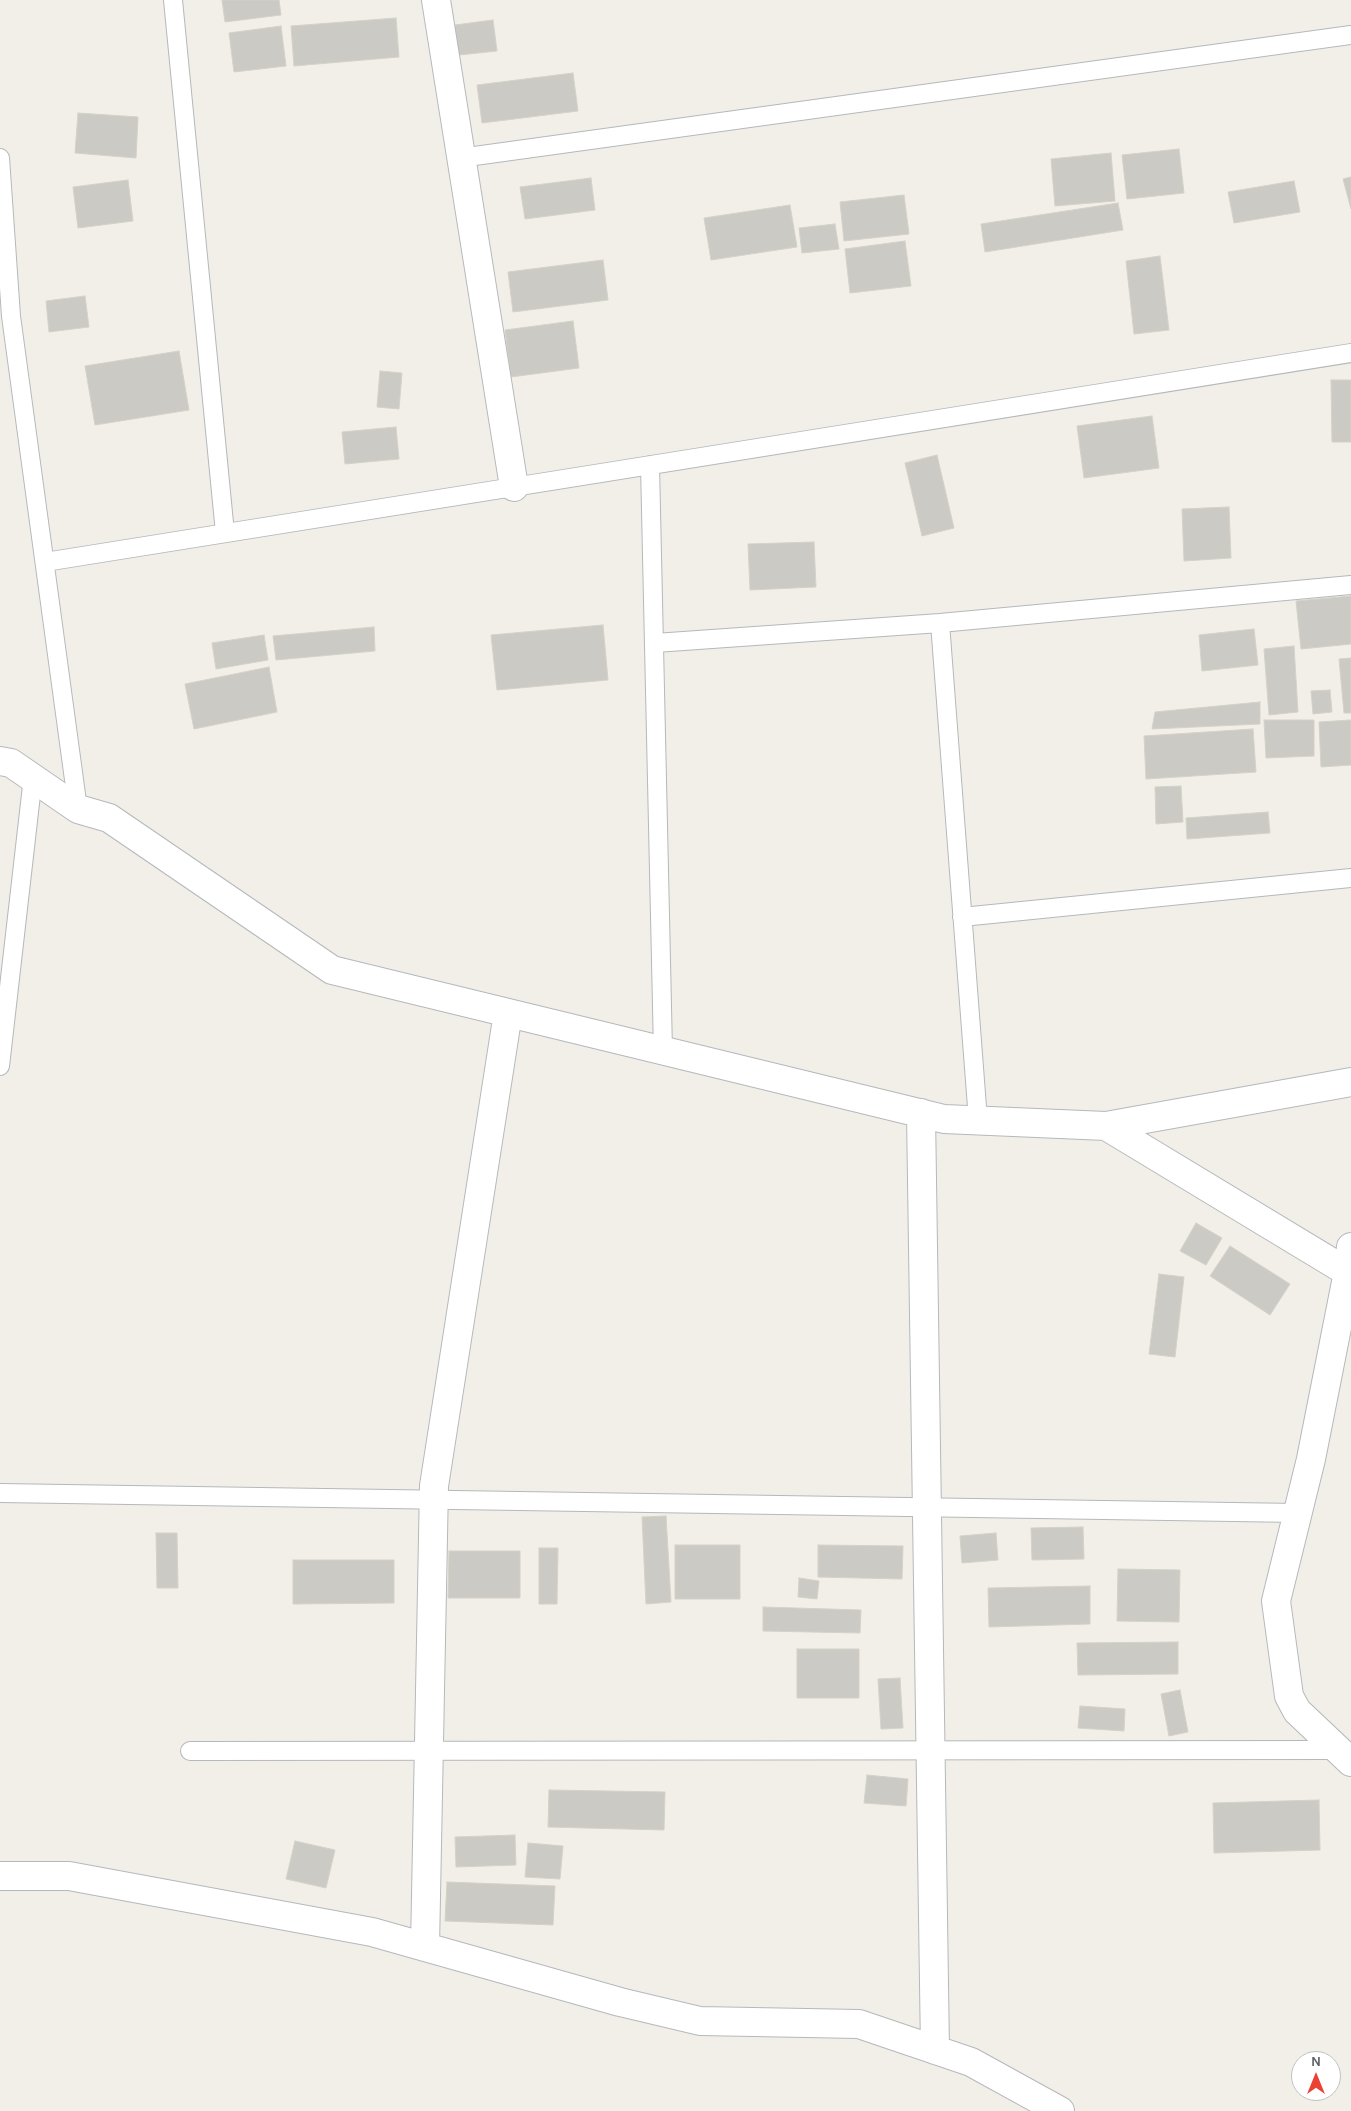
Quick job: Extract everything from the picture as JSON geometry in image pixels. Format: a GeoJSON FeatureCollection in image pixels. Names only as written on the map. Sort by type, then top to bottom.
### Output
{"type":"FeatureCollection","features":[{"type":"Feature","properties":{"kind":"street"},"geometry":{"type":"LineString","coordinates":[[436,0],[514,487]]}},
{"type":"Feature","properties":{"kind":"street"},"geometry":{"type":"LineString","coordinates":[[0,761],[12,763],[78,809],[109,818],[332,970],[944,1119],[1106,1126],[1351,1082]]}},
{"type":"Feature","properties":{"kind":"street"},"geometry":{"type":"LineString","coordinates":[[425,1947],[434,1486],[508,1013]]}},
{"type":"Feature","properties":{"kind":"street"},"geometry":{"type":"LineString","coordinates":[[921,1113],[925,1507],[936,2050]]}},
{"type":"Feature","properties":{"kind":"street"},"geometry":{"type":"LineString","coordinates":[[1106,1126],[1350,1264],[1298,1513],[1276,1601],[1289,1696],[1297,1711],[1346,1754]]}},
{"type":"Feature","properties":{"kind":"street"},"geometry":{"type":"LineString","coordinates":[[0,1876],[69,1876],[372,1932],[620,2002],[700,2021],[859,2024],[970,2062],[1060,2111]]}},
{"type":"Feature","properties":{"kind":"lane"},"geometry":{"type":"LineString","coordinates":[[173,0],[225,533]]}},
{"type":"Feature","properties":{"kind":"lane"},"geometry":{"type":"LineString","coordinates":[[460,158],[1351,35]]}},
{"type":"Feature","properties":{"kind":"lane"},"geometry":{"type":"LineString","coordinates":[[0,158],[12,316],[78,809]]}},
{"type":"Feature","properties":{"kind":"lane"},"geometry":{"type":"LineString","coordinates":[[45,562],[1351,353]]}},
{"type":"Feature","properties":{"kind":"lane"},"geometry":{"type":"LineString","coordinates":[[650,465],[663,1051]]}},
{"type":"Feature","properties":{"kind":"lane"},"geometry":{"type":"LineString","coordinates":[[655,643],[940,623],[1351,585]]}},
{"type":"Feature","properties":{"kind":"lane"},"geometry":{"type":"LineString","coordinates":[[940,623],[978,1120]]}},
{"type":"Feature","properties":{"kind":"lane"},"geometry":{"type":"LineString","coordinates":[[0,1066],[33,778]]}},
{"type":"Feature","properties":{"kind":"lane"},"geometry":{"type":"LineString","coordinates":[[962,917],[1351,878]]}},
{"type":"Feature","properties":{"kind":"lane"},"geometry":{"type":"LineString","coordinates":[[0,1492],[1298,1513]]}},
{"type":"Feature","properties":{"kind":"lane"},"geometry":{"type":"LineString","coordinates":[[190,1751],[930,1750],[1346,1754]]}},
{"type":"Feature","properties":{"kind":"building"},"geometry":{"type":"Polygon","coordinates":[[[222,0],[279,0],[281,15],[225,22],[222,0]]]}},
{"type":"Feature","properties":{"kind":"building"},"geometry":{"type":"Polygon","coordinates":[[[396,18],[399,57],[294,66],[291,26],[396,18]]]}},
{"type":"Feature","properties":{"kind":"building"},"geometry":{"type":"Polygon","coordinates":[[[493,20],[497,51],[459,55],[455,25],[493,20]]]}},
{"type":"Feature","properties":{"kind":"building"},"geometry":{"type":"Polygon","coordinates":[[[281,26],[286,66],[234,72],[229,33],[281,26]]]}},
{"type":"Feature","properties":{"kind":"building"},"geometry":{"type":"Polygon","coordinates":[[[573,73],[578,111],[482,123],[477,85],[573,73]]]}},
{"type":"Feature","properties":{"kind":"building"},"geometry":{"type":"Polygon","coordinates":[[[78,113],[138,117],[136,158],[75,153],[78,113]]]}},
{"type":"Feature","properties":{"kind":"building"},"geometry":{"type":"Polygon","coordinates":[[[1179,149],[1184,193],[1127,199],[1122,155],[1179,149]]]}},
{"type":"Feature","properties":{"kind":"building"},"geometry":{"type":"Polygon","coordinates":[[[1111,153],[1115,201],[1055,206],[1051,159],[1111,153]]]}},
{"type":"Feature","properties":{"kind":"building"},"geometry":{"type":"Polygon","coordinates":[[[1351,177],[1351,209],[1343,179],[1351,177]]]}},
{"type":"Feature","properties":{"kind":"building"},"geometry":{"type":"Polygon","coordinates":[[[591,178],[595,210],[525,219],[520,187],[591,178]]]}},
{"type":"Feature","properties":{"kind":"building"},"geometry":{"type":"Polygon","coordinates":[[[128,180],[133,221],[78,228],[73,187],[128,180]]]}},
{"type":"Feature","properties":{"kind":"building"},"geometry":{"type":"Polygon","coordinates":[[[1294,181],[1300,212],[1234,223],[1228,192],[1294,181]]]}},
{"type":"Feature","properties":{"kind":"building"},"geometry":{"type":"Polygon","coordinates":[[[904,195],[909,234],[844,241],[840,202],[904,195]]]}},
{"type":"Feature","properties":{"kind":"building"},"geometry":{"type":"Polygon","coordinates":[[[1118,203],[1123,230],[985,252],[981,224],[1118,203]]]}},
{"type":"Feature","properties":{"kind":"building"},"geometry":{"type":"Polygon","coordinates":[[[790,205],[797,247],[711,260],[704,218],[790,205]]]}},
{"type":"Feature","properties":{"kind":"building"},"geometry":{"type":"Polygon","coordinates":[[[835,224],[839,249],[802,253],[799,228],[835,224]]]}},
{"type":"Feature","properties":{"kind":"building"},"geometry":{"type":"Polygon","coordinates":[[[905,241],[911,286],[850,293],[845,249],[905,241]]]}},
{"type":"Feature","properties":{"kind":"building"},"geometry":{"type":"Polygon","coordinates":[[[1160,256],[1169,330],[1134,334],[1126,261],[1160,256]]]}},
{"type":"Feature","properties":{"kind":"building"},"geometry":{"type":"Polygon","coordinates":[[[603,260],[608,300],[513,312],[508,272],[603,260]]]}},
{"type":"Feature","properties":{"kind":"building"},"geometry":{"type":"Polygon","coordinates":[[[85,296],[89,327],[49,332],[46,301],[85,296]]]}},
{"type":"Feature","properties":{"kind":"building"},"geometry":{"type":"Polygon","coordinates":[[[573,321],[579,368],[511,377],[505,330],[573,321]]]}},
{"type":"Feature","properties":{"kind":"building"},"geometry":{"type":"Polygon","coordinates":[[[179,351],[189,410],[95,425],[85,366],[179,351]]]}},
{"type":"Feature","properties":{"kind":"building"},"geometry":{"type":"Polygon","coordinates":[[[380,371],[402,373],[399,409],[377,407],[380,371]]]}},
{"type":"Feature","properties":{"kind":"building"},"geometry":{"type":"Polygon","coordinates":[[[1331,380],[1351,380],[1351,442],[1332,442],[1331,380]]]}},
{"type":"Feature","properties":{"kind":"building"},"geometry":{"type":"Polygon","coordinates":[[[1152,416],[1159,468],[1084,478],[1077,426],[1152,416]]]}},
{"type":"Feature","properties":{"kind":"building"},"geometry":{"type":"Polygon","coordinates":[[[396,427],[399,459],[345,464],[342,432],[396,427]]]}},
{"type":"Feature","properties":{"kind":"building"},"geometry":{"type":"Polygon","coordinates":[[[937,455],[954,528],[922,536],[905,463],[937,455]]]}},
{"type":"Feature","properties":{"kind":"building"},"geometry":{"type":"Polygon","coordinates":[[[1229,507],[1231,558],[1184,561],[1182,509],[1229,507]]]}},
{"type":"Feature","properties":{"kind":"building"},"geometry":{"type":"Polygon","coordinates":[[[814,542],[816,587],[750,590],[748,544],[814,542]]]}},
{"type":"Feature","properties":{"kind":"building"},"geometry":{"type":"Polygon","coordinates":[[[1351,596],[1351,644],[1301,649],[1296,601],[1351,596]]]}},
{"type":"Feature","properties":{"kind":"building"},"geometry":{"type":"Polygon","coordinates":[[[603,625],[608,680],[497,690],[491,635],[603,625]]]}},
{"type":"Feature","properties":{"kind":"building"},"geometry":{"type":"Polygon","coordinates":[[[374,627],[375,651],[276,660],[273,636],[374,627]]]}},
{"type":"Feature","properties":{"kind":"building"},"geometry":{"type":"Polygon","coordinates":[[[1254,629],[1258,665],[1202,671],[1199,635],[1254,629]]]}},
{"type":"Feature","properties":{"kind":"building"},"geometry":{"type":"Polygon","coordinates":[[[264,635],[268,660],[216,669],[212,643],[264,635]]]}},
{"type":"Feature","properties":{"kind":"building"},"geometry":{"type":"Polygon","coordinates":[[[1294,646],[1298,712],[1269,715],[1264,649],[1294,646]]]}},
{"type":"Feature","properties":{"kind":"building"},"geometry":{"type":"Polygon","coordinates":[[[1351,658],[1351,713],[1344,713],[1339,659],[1351,658]]]}},
{"type":"Feature","properties":{"kind":"building"},"geometry":{"type":"Polygon","coordinates":[[[269,667],[277,712],[194,729],[185,684],[269,667]]]}},
{"type":"Feature","properties":{"kind":"building"},"geometry":{"type":"Polygon","coordinates":[[[1330,690],[1332,712],[1313,714],[1311,691],[1330,690]]]}},
{"type":"Feature","properties":{"kind":"building"},"geometry":{"type":"Polygon","coordinates":[[[1260,702],[1260,724],[1152,729],[1155,712],[1260,702]]]}},
{"type":"Feature","properties":{"kind":"building"},"geometry":{"type":"Polygon","coordinates":[[[1264,720],[1314,720],[1314,756],[1266,758],[1264,720]]]}},
{"type":"Feature","properties":{"kind":"building"},"geometry":{"type":"Polygon","coordinates":[[[1351,720],[1351,765],[1321,767],[1319,722],[1351,720]]]}},
{"type":"Feature","properties":{"kind":"building"},"geometry":{"type":"Polygon","coordinates":[[[1253,729],[1256,772],[1146,779],[1144,736],[1253,729]]]}},
{"type":"Feature","properties":{"kind":"building"},"geometry":{"type":"Polygon","coordinates":[[[1181,786],[1183,822],[1156,824],[1155,787],[1181,786]]]}},
{"type":"Feature","properties":{"kind":"building"},"geometry":{"type":"Polygon","coordinates":[[[1268,812],[1270,833],[1187,839],[1186,818],[1268,812]]]}},
{"type":"Feature","properties":{"kind":"building"},"geometry":{"type":"Polygon","coordinates":[[[1196,1223],[1222,1238],[1206,1265],[1180,1251],[1196,1223]]]}},
{"type":"Feature","properties":{"kind":"building"},"geometry":{"type":"Polygon","coordinates":[[[1230,1246],[1290,1284],[1270,1315],[1210,1276],[1230,1246]]]}},
{"type":"Feature","properties":{"kind":"building"},"geometry":{"type":"Polygon","coordinates":[[[1159,1274],[1184,1277],[1175,1357],[1149,1354],[1159,1274]]]}},
{"type":"Feature","properties":{"kind":"building"},"geometry":{"type":"Polygon","coordinates":[[[666,1516],[671,1602],[646,1604],[642,1517],[666,1516]]]}},
{"type":"Feature","properties":{"kind":"building"},"geometry":{"type":"Polygon","coordinates":[[[1083,1527],[1084,1559],[1032,1560],[1031,1528],[1083,1527]]]}},
{"type":"Feature","properties":{"kind":"building"},"geometry":{"type":"Polygon","coordinates":[[[156,1533],[177,1533],[178,1588],[157,1588],[156,1533]]]}},
{"type":"Feature","properties":{"kind":"building"},"geometry":{"type":"Polygon","coordinates":[[[996,1533],[998,1560],[962,1563],[960,1536],[996,1533]]]}},
{"type":"Feature","properties":{"kind":"building"},"geometry":{"type":"Polygon","coordinates":[[[675,1545],[740,1545],[740,1599],[675,1599],[675,1545]]]}},
{"type":"Feature","properties":{"kind":"building"},"geometry":{"type":"Polygon","coordinates":[[[818,1545],[903,1546],[902,1579],[818,1577],[818,1545]]]}},
{"type":"Feature","properties":{"kind":"building"},"geometry":{"type":"Polygon","coordinates":[[[539,1548],[558,1548],[557,1604],[539,1604],[539,1548]]]}},
{"type":"Feature","properties":{"kind":"building"},"geometry":{"type":"Polygon","coordinates":[[[449,1551],[520,1551],[520,1598],[448,1598],[449,1551]]]}},
{"type":"Feature","properties":{"kind":"building"},"geometry":{"type":"Polygon","coordinates":[[[293,1560],[394,1560],[394,1603],[293,1604],[293,1560]]]}},
{"type":"Feature","properties":{"kind":"building"},"geometry":{"type":"Polygon","coordinates":[[[1118,1569],[1180,1570],[1179,1622],[1117,1621],[1118,1569]]]}},
{"type":"Feature","properties":{"kind":"building"},"geometry":{"type":"Polygon","coordinates":[[[799,1578],[819,1581],[817,1599],[798,1597],[799,1578]]]}},
{"type":"Feature","properties":{"kind":"building"},"geometry":{"type":"Polygon","coordinates":[[[1090,1586],[1090,1624],[989,1627],[988,1588],[1090,1586]]]}},
{"type":"Feature","properties":{"kind":"building"},"geometry":{"type":"Polygon","coordinates":[[[763,1607],[861,1610],[860,1633],[763,1631],[763,1607]]]}},
{"type":"Feature","properties":{"kind":"building"},"geometry":{"type":"Polygon","coordinates":[[[1178,1642],[1178,1674],[1078,1675],[1077,1643],[1178,1642]]]}},
{"type":"Feature","properties":{"kind":"building"},"geometry":{"type":"Polygon","coordinates":[[[797,1649],[859,1649],[859,1698],[797,1698],[797,1649]]]}},
{"type":"Feature","properties":{"kind":"building"},"geometry":{"type":"Polygon","coordinates":[[[900,1678],[903,1728],[881,1729],[878,1679],[900,1678]]]}},
{"type":"Feature","properties":{"kind":"building"},"geometry":{"type":"Polygon","coordinates":[[[1180,1690],[1188,1732],[1169,1736],[1161,1694],[1180,1690]]]}},
{"type":"Feature","properties":{"kind":"building"},"geometry":{"type":"Polygon","coordinates":[[[1080,1706],[1125,1709],[1124,1731],[1078,1728],[1080,1706]]]}},
{"type":"Feature","properties":{"kind":"building"},"geometry":{"type":"Polygon","coordinates":[[[867,1775],[908,1779],[906,1806],[864,1803],[867,1775]]]}},
{"type":"Feature","properties":{"kind":"building"},"geometry":{"type":"Polygon","coordinates":[[[549,1790],[665,1792],[664,1830],[548,1827],[549,1790]]]}},
{"type":"Feature","properties":{"kind":"building"},"geometry":{"type":"Polygon","coordinates":[[[1319,1800],[1320,1850],[1214,1853],[1213,1803],[1319,1800]]]}},
{"type":"Feature","properties":{"kind":"building"},"geometry":{"type":"Polygon","coordinates":[[[515,1835],[516,1865],[456,1867],[455,1837],[515,1835]]]}},
{"type":"Feature","properties":{"kind":"building"},"geometry":{"type":"Polygon","coordinates":[[[295,1841],[335,1850],[326,1888],[286,1879],[295,1841]]]}},
{"type":"Feature","properties":{"kind":"building"},"geometry":{"type":"Polygon","coordinates":[[[528,1843],[563,1846],[560,1879],[525,1877],[528,1843]]]}},
{"type":"Feature","properties":{"kind":"building"},"geometry":{"type":"Polygon","coordinates":[[[447,1882],[555,1886],[553,1925],[445,1921],[447,1882]]]}}]}
